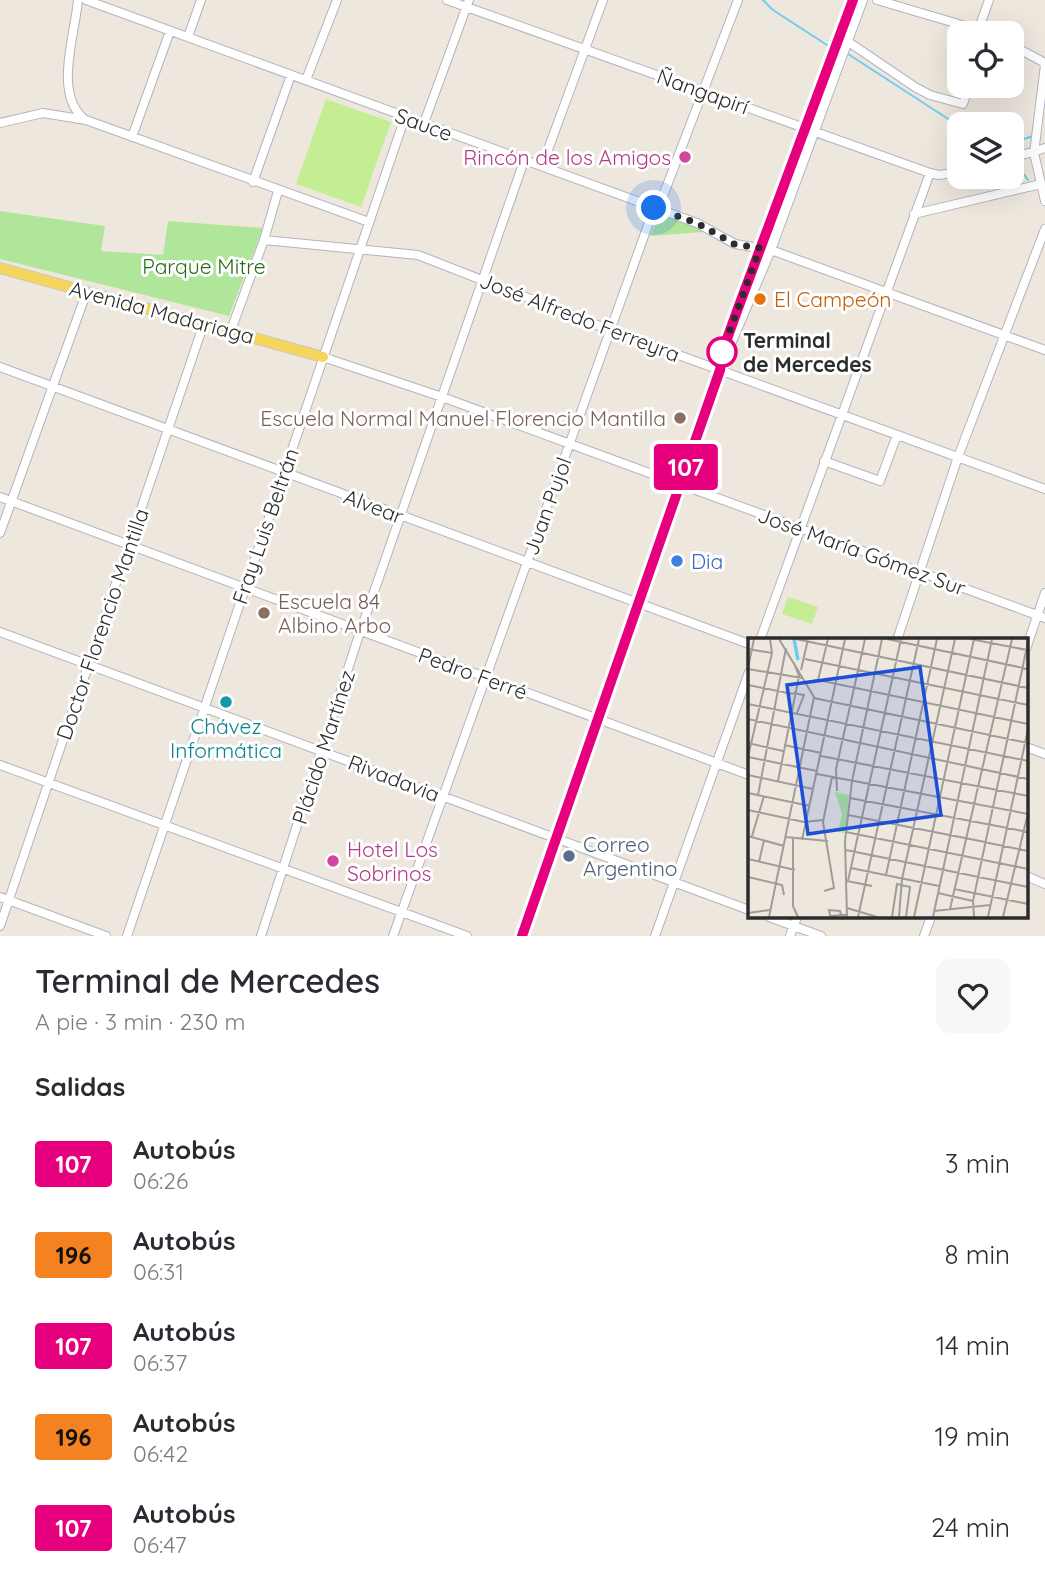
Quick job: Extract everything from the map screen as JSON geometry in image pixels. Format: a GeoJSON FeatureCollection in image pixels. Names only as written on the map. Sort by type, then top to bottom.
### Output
{"type":"FeatureCollection","features":[{"type":"Feature","properties":{"kind":"main road","name":"Avenida Madariaga"},"geometry":{"type":"LineString","coordinates":[[0,268],[323,357]]}},
{"type":"Feature","properties":{"kind":"street"},"geometry":{"type":"LineString","coordinates":[[78,0],[68,76],[73,109],[86,120]]}},
{"type":"Feature","properties":{"kind":"street","name":"Sauce"},"geometry":{"type":"LineString","coordinates":[[86,0],[697,223],[734,244],[771,250],[1045,350]]}},
{"type":"Feature","properties":{"kind":"street"},"geometry":{"type":"LineString","coordinates":[[188,37],[201,0]]}},
{"type":"Feature","properties":{"kind":"street"},"geometry":{"type":"LineString","coordinates":[[306,80],[337,0]]}},
{"type":"Feature","properties":{"kind":"street","name":"Ñangapirí"},"geometry":{"type":"LineString","coordinates":[[447,0],[468,4],[930,173],[947,174]]}},
{"type":"Feature","properties":{"kind":"street"},"geometry":{"type":"LineString","coordinates":[[542,166],[603,0]]}},
{"type":"Feature","properties":{"kind":"street","name":"Juan Pujol"},"geometry":{"type":"LineString","coordinates":[[393,936],[654,208],[663,196],[738,0]]}},
{"type":"Feature","properties":{"kind":"street"},"geometry":{"type":"LineString","coordinates":[[522,936],[720,370],[771,250],[853,0]]}},
{"type":"Feature","properties":{"kind":"street"},"geometry":{"type":"LineString","coordinates":[[720,370],[723,350],[760,248],[863,0]]}},
{"type":"Feature","properties":{"kind":"street"},"geometry":{"type":"LineString","coordinates":[[877,0],[949,21]]}},
{"type":"Feature","properties":{"kind":"street"},"geometry":{"type":"LineString","coordinates":[[987,21],[989,0]]}},
{"type":"Feature","properties":{"kind":"street"},"geometry":{"type":"LineString","coordinates":[[424,123],[468,4]]}},
{"type":"Feature","properties":{"kind":"street"},"geometry":{"type":"LineString","coordinates":[[132,137],[170,31]]}},
{"type":"Feature","properties":{"kind":"street"},"geometry":{"type":"LineString","coordinates":[[847,41],[930,95],[963,104],[965,98]]}},
{"type":"Feature","properties":{"kind":"street"},"geometry":{"type":"LineString","coordinates":[[1024,52],[1045,64],[1034,153],[1045,201]]}},
{"type":"Feature","properties":{"kind":"street"},"geometry":{"type":"LineString","coordinates":[[253,182],[292,75]]}},
{"type":"Feature","properties":{"kind":"street"},"geometry":{"type":"LineString","coordinates":[[53,113],[71,100]]}},
{"type":"Feature","properties":{"kind":"street"},"geometry":{"type":"LineString","coordinates":[[0,123],[27,114],[53,113],[86,120],[369,222]]}},
{"type":"Feature","properties":{"kind":"street","name":"Fray Luis Beltrán"},"geometry":{"type":"LineString","coordinates":[[127,936],[405,117]]}},
{"type":"Feature","properties":{"kind":"street"},"geometry":{"type":"LineString","coordinates":[[1024,155],[1045,148]]}},
{"type":"Feature","properties":{"kind":"street","name":"Plácido Martínez"},"geometry":{"type":"LineString","coordinates":[[261,936],[360,632],[524,161]]}},
{"type":"Feature","properties":{"kind":"street"},"geometry":{"type":"LineString","coordinates":[[762,638],[930,173]]}},
{"type":"Feature","properties":{"kind":"street"},"geometry":{"type":"LineString","coordinates":[[914,214],[1041,184]]}},
{"type":"Feature","properties":{"kind":"street"},"geometry":{"type":"LineString","coordinates":[[232,330],[264,240],[278,191]]}},
{"type":"Feature","properties":{"kind":"street"},"geometry":{"type":"LineString","coordinates":[[898,638],[958,457],[1007,336],[1045,229]]}},
{"type":"Feature","properties":{"kind":"street","name":"José Alfredo Ferreyra"},"geometry":{"type":"LineString","coordinates":[[264,240],[418,255],[610,330],[1045,489]]}},
{"type":"Feature","properties":{"kind":"street"},"geometry":{"type":"LineString","coordinates":[[0,533],[87,291]]}},
{"type":"Feature","properties":{"kind":"street","name":"Doctor Florencio Mantilla"},"geometry":{"type":"LineString","coordinates":[[0,926],[4,899],[48,783],[204,323]]}},
{"type":"Feature","properties":{"kind":"street","name":"José María Gómez Sur"},"geometry":{"type":"LineString","coordinates":[[323,357],[442,397],[1041,617]]}},
{"type":"Feature","properties":{"kind":"street","name":"Alvear"},"geometry":{"type":"LineString","coordinates":[[0,367],[748,645]]}},
{"type":"Feature","properties":{"kind":"street"},"geometry":{"type":"LineString","coordinates":[[824,461],[880,481],[897,435]]}},
{"type":"Feature","properties":{"kind":"street","name":"Pedro Ferré"},"geometry":{"type":"LineString","coordinates":[[0,497],[748,775]]}},
{"type":"Feature","properties":{"kind":"street"},"geometry":{"type":"LineString","coordinates":[[1028,645],[1041,617],[1045,593]]}},
{"type":"Feature","properties":{"kind":"street","name":"Rivadavia"},"geometry":{"type":"LineString","coordinates":[[0,632],[748,910]]}},
{"type":"Feature","properties":{"kind":"street"},"geometry":{"type":"LineString","coordinates":[[655,936],[748,675]]}},
{"type":"Feature","properties":{"kind":"street"},"geometry":{"type":"LineString","coordinates":[[1028,748],[1045,754]]}},
{"type":"Feature","properties":{"kind":"street"},"geometry":{"type":"LineString","coordinates":[[0,765],[467,936]]}},
{"type":"Feature","properties":{"kind":"street"},"geometry":{"type":"LineString","coordinates":[[1028,877],[1045,884]]}},
{"type":"Feature","properties":{"kind":"street"},"geometry":{"type":"LineString","coordinates":[[4,899],[106,936]]}},
{"type":"Feature","properties":{"kind":"street"},"geometry":{"type":"LineString","coordinates":[[776,918],[795,921],[821,936]]}},
{"type":"Feature","properties":{"kind":"street"},"geometry":{"type":"LineString","coordinates":[[924,936],[931,918]]}},
{"type":"Feature","properties":{"kind":"street"},"geometry":{"type":"LineString","coordinates":[[790,936],[795,921]]}},
{"type":"Feature","properties":{"kind":"green space"},"geometry":{"type":"Polygon","coordinates":[[[326,99],[391,122],[361,207],[296,184],[326,99]]]}},
{"type":"Feature","properties":{"kind":"green space","name":"Parque Mitre"},"geometry":{"type":"Polygon","coordinates":[[[0,211],[105,226],[101,251],[163,255],[168,221],[263,228],[229,316],[0,259],[0,211]]]}},
{"type":"Feature","properties":{"kind":"green space"},"geometry":{"type":"Polygon","coordinates":[[[662,212],[697,224],[702,232],[650,236],[662,212]]]}},
{"type":"Feature","properties":{"kind":"green space"},"geometry":{"type":"Polygon","coordinates":[[[788,597],[818,607],[812,624],[782,614],[788,597]]]}},
{"type":"Feature","properties":{"kind":"waterway"},"geometry":{"type":"LineString","coordinates":[[763,0],[773,10],[827,45]]}},
{"type":"Feature","properties":{"kind":"waterway"},"geometry":{"type":"LineString","coordinates":[[848,54],[947,118]]}},
{"type":"Feature","properties":{"kind":"waterway"},"geometry":{"type":"LineString","coordinates":[[1024,139],[1033,136]]}},
{"type":"Feature","properties":{"kind":"waterway"},"geometry":{"type":"LineString","coordinates":[[1024,174],[1028,180]]}},
{"type":"Feature","properties":{"kind":"bus line","name":"107"},"geometry":{"type":"LineString","coordinates":[[522,936],[720,370],[723,350],[853,0]]}},
{"type":"Feature","properties":{"kind":"place","name":"Rincón de los Amigos"},"geometry":{"type":"Point","coordinates":[685,157]}},
{"type":"Feature","properties":{"kind":"place","name":"El Campeón"},"geometry":{"type":"Point","coordinates":[760,299]}},
{"type":"Feature","properties":{"kind":"place","name":"Terminal de Mercedes"},"geometry":{"type":"Point","coordinates":[722,352]}},
{"type":"Feature","properties":{"kind":"place","name":"Escuela Normal Manuel Florencio Mantilla"},"geometry":{"type":"Point","coordinates":[680,418]}},
{"type":"Feature","properties":{"kind":"place","name":"Dia"},"geometry":{"type":"Point","coordinates":[677,561]}},
{"type":"Feature","properties":{"kind":"place","name":"Escuela 84 Albino Arbo"},"geometry":{"type":"Point","coordinates":[264,613]}},
{"type":"Feature","properties":{"kind":"place","name":"Chávez Informática"},"geometry":{"type":"Point","coordinates":[226,702]}},
{"type":"Feature","properties":{"kind":"place","name":"Correo Argentino"},"geometry":{"type":"Point","coordinates":[569,856]}},
{"type":"Feature","properties":{"kind":"place","name":"Hotel Los Sobrinos"},"geometry":{"type":"Point","coordinates":[333,861]}},
{"type":"Feature","properties":{"kind":"route"},"geometry":{"type":"LineString","coordinates":[[654,208],[697,223],[734,244],[760,248],[722,352]]}}]}
